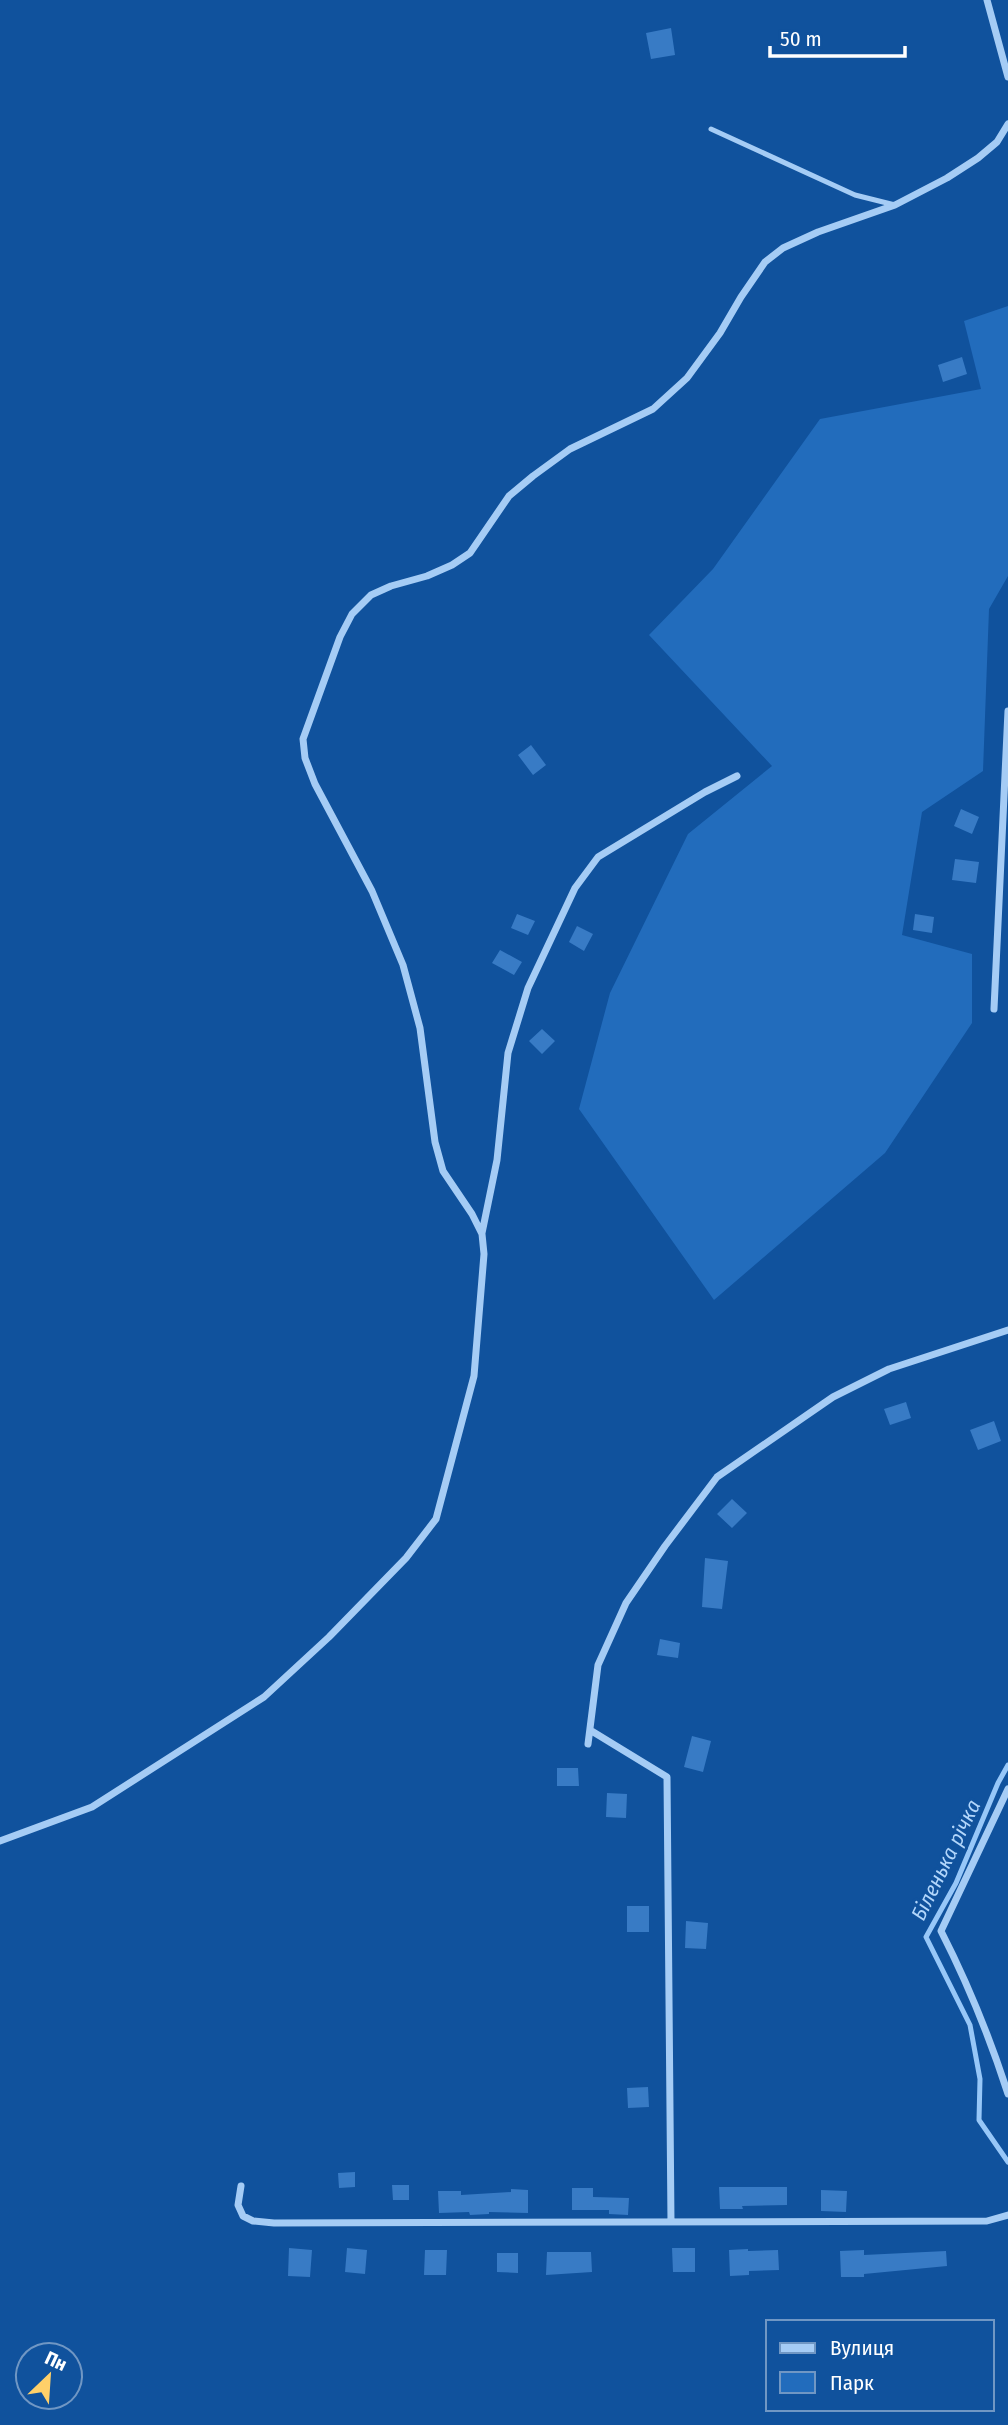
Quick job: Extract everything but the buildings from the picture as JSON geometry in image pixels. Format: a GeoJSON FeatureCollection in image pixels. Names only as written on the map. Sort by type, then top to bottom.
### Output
{"type":"FeatureCollection","features":[{"type":"Feature","properties":{"kind":"street"},"geometry":{"type":"LineString","coordinates":[[987,0],[1008,77]]}},
{"type":"Feature","properties":{"kind":"street"},"geometry":{"type":"LineString","coordinates":[[482,1234],[443,1171],[435,1142],[420,1028],[402,965],[372,891],[315,783],[305,758],[303,739],[341,637],[352,614],[372,595],[439,571],[470,553],[509,496],[542,469],[570,449],[653,409],[687,378],[720,333],[765,262],[783,248],[818,232],[895,205],[947,178],[997,142],[1008,124]]}},
{"type":"Feature","properties":{"kind":"street"},"geometry":{"type":"LineString","coordinates":[[994,1009],[1008,711]]}},
{"type":"Feature","properties":{"kind":"street"},"geometry":{"type":"LineString","coordinates":[[0,1841],[92,1807],[264,1697],[339,1627],[406,1558],[428,1531],[436,1519],[474,1376],[484,1254],[482,1234],[497,1160],[508,1053],[528,988],[575,888],[598,857],[705,792],[737,776]]}},
{"type":"Feature","properties":{"kind":"street"},"geometry":{"type":"LineString","coordinates":[[588,1744],[598,1665],[626,1602],[717,1477],[833,1397],[889,1369],[1008,1331]]}},
{"type":"Feature","properties":{"kind":"street"},"geometry":{"type":"LineString","coordinates":[[590,1730],[667,1777],[671,2222]]}},
{"type":"Feature","properties":{"kind":"street"},"geometry":{"type":"LineString","coordinates":[[1008,1788],[941,1931],[986,2030],[1008,2094]]}},
{"type":"Feature","properties":{"kind":"street"},"geometry":{"type":"LineString","coordinates":[[241,2186],[238,2205],[243,2216],[253,2221],[301,2223],[986,2221],[1008,2215]]}},
{"type":"Feature","properties":{"kind":"lane"},"geometry":{"type":"LineString","coordinates":[[711,129],[855,195],[895,205]]}},
{"type":"Feature","properties":{"kind":"green space"},"geometry":{"type":"Polygon","coordinates":[[[1008,306],[1008,576],[989,609],[983,771],[922,812],[902,935],[972,954],[972,1023],[885,1153],[714,1300],[579,1109],[610,993],[688,834],[772,766],[649,635],[713,569],[820,419],[981,389],[964,321],[1008,306]]]}},
{"type":"Feature","properties":{"kind":"waterway","name":"Біленька річка"},"geometry":{"type":"LineString","coordinates":[[1008,1765],[956,1883],[926,1937],[970,2025],[980,2079],[979,2120],[1008,2162]]}}]}
